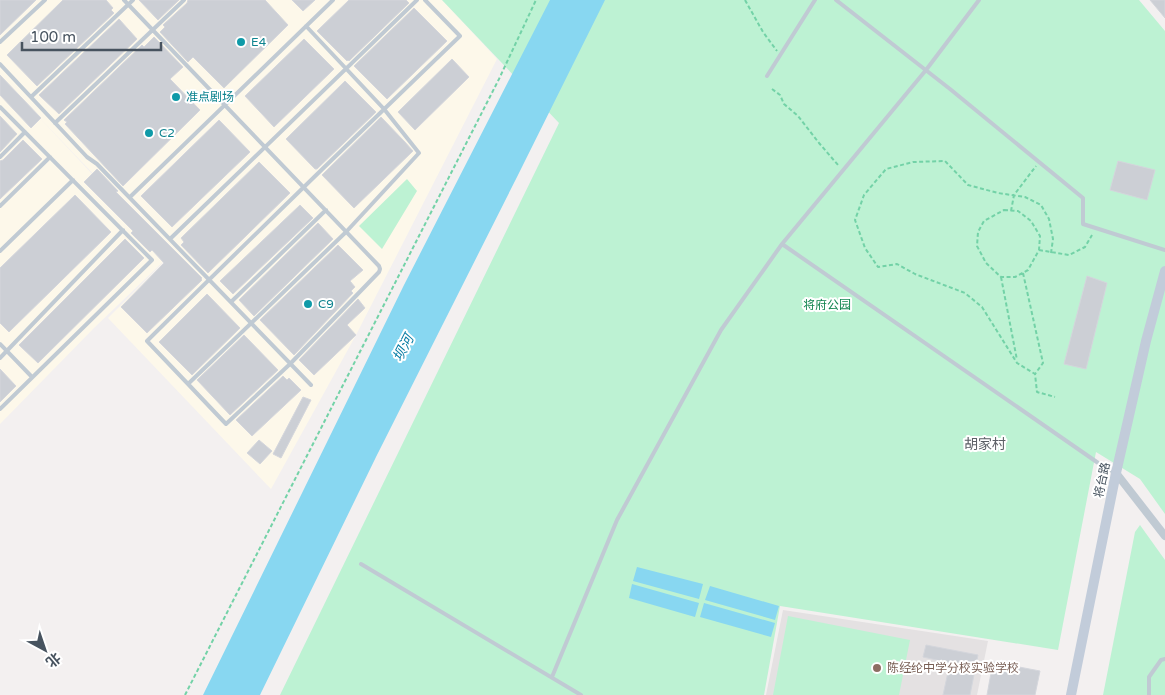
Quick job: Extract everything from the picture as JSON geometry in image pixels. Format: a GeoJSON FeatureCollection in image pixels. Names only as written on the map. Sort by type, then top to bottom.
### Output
{"type":"FeatureCollection","features":[{"type":"Feature","properties":{"kind":"main road","name":"将台路"},"geometry":{"type":"LineString","coordinates":[[1071,695],[1116,473],[1146,340],[1165,271]]}},
{"type":"Feature","properties":{"kind":"street"},"geometry":{"type":"LineString","coordinates":[[1116,473],[1165,536]]}},
{"type":"Feature","properties":{"kind":"lane"},"geometry":{"type":"LineString","coordinates":[[0,42],[46,0]]}},
{"type":"Feature","properties":{"kind":"lane"},"geometry":{"type":"LineString","coordinates":[[124,0],[266,147],[304,187],[326,210],[380,269],[290,364],[226,424],[146,341],[209,279],[304,187],[384,109],[460,36],[425,0]]}},
{"type":"Feature","properties":{"kind":"lane"},"geometry":{"type":"LineString","coordinates":[[31,97],[133,0]]}},
{"type":"Feature","properties":{"kind":"lane"},"geometry":{"type":"LineString","coordinates":[[55,123],[184,0]]}},
{"type":"Feature","properties":{"kind":"lane"},"geometry":{"type":"LineString","coordinates":[[130,197],[333,0]]}},
{"type":"Feature","properties":{"kind":"lane"},"geometry":{"type":"LineString","coordinates":[[170,239],[417,0]]}},
{"type":"Feature","properties":{"kind":"lane"},"geometry":{"type":"LineString","coordinates":[[767,76],[815,0]]}},
{"type":"Feature","properties":{"kind":"lane"},"geometry":{"type":"LineString","coordinates":[[836,0],[926,70],[1083,198],[1083,224],[1165,250]]}},
{"type":"Feature","properties":{"kind":"lane"},"geometry":{"type":"LineString","coordinates":[[552,677],[617,520],[721,330],[782,244],[926,70],[979,0]]}},
{"type":"Feature","properties":{"kind":"lane"},"geometry":{"type":"LineString","coordinates":[[188,384],[346,232],[419,153],[384,109],[306,26]]}},
{"type":"Feature","properties":{"kind":"lane"},"geometry":{"type":"LineString","coordinates":[[0,64],[87,157],[97,164],[130,197],[311,385]]}},
{"type":"Feature","properties":{"kind":"lane"},"geometry":{"type":"LineString","coordinates":[[0,107],[152,260],[0,409]]}},
{"type":"Feature","properties":{"kind":"lane"},"geometry":{"type":"LineString","coordinates":[[0,157],[25,132]]}},
{"type":"Feature","properties":{"kind":"lane"},"geometry":{"type":"LineString","coordinates":[[0,206],[50,157]]}},
{"type":"Feature","properties":{"kind":"lane"},"geometry":{"type":"LineString","coordinates":[[0,251],[73,180]]}},
{"type":"Feature","properties":{"kind":"lane"},"geometry":{"type":"LineString","coordinates":[[231,302],[326,210]]}},
{"type":"Feature","properties":{"kind":"lane"},"geometry":{"type":"LineString","coordinates":[[0,358],[123,230]]}},
{"type":"Feature","properties":{"kind":"lane"},"geometry":{"type":"LineString","coordinates":[[782,244],[1104,467],[1116,473]]}},
{"type":"Feature","properties":{"kind":"lane"},"geometry":{"type":"LineString","coordinates":[[0,344],[32,377]]}},
{"type":"Feature","properties":{"kind":"lane"},"geometry":{"type":"LineString","coordinates":[[361,564],[582,695]]}},
{"type":"Feature","properties":{"kind":"lane"},"geometry":{"type":"LineString","coordinates":[[1149,695],[1149,677],[1161,660],[1165,659]]}},
{"type":"Feature","properties":{"kind":"path"},"geometry":{"type":"LineString","coordinates":[[185,695],[490,96],[536,0]]}},
{"type":"Feature","properties":{"kind":"path"},"geometry":{"type":"LineString","coordinates":[[746,0],[763,32],[780,55]]}},
{"type":"Feature","properties":{"kind":"path"},"geometry":{"type":"LineString","coordinates":[[772,90],[780,95],[784,104],[798,116],[843,170]]}},
{"type":"Feature","properties":{"kind":"path"},"geometry":{"type":"LineString","coordinates":[[1035,374],[1017,363],[982,307],[965,293],[915,274],[897,264],[878,267],[865,248],[855,220],[864,195],[886,169],[913,162],[945,161],[968,185],[998,193],[1025,197],[1041,204],[1049,219],[1053,239],[1051,253]]}},
{"type":"Feature","properties":{"kind":"path"},"geometry":{"type":"LineString","coordinates":[[1011,211],[1014,195],[1039,162]]}},
{"type":"Feature","properties":{"kind":"path"},"geometry":{"type":"LineString","coordinates":[[1001,277],[1015,278],[1028,270],[1039,250],[1040,236],[1031,221],[1018,211],[1004,210],[984,221],[978,232],[977,246],[986,263],[1001,277],[1017,363]]}},
{"type":"Feature","properties":{"kind":"path"},"geometry":{"type":"LineString","coordinates":[[1039,250],[1069,255],[1085,247],[1096,228]]}},
{"type":"Feature","properties":{"kind":"path"},"geometry":{"type":"LineString","coordinates":[[1023,273],[1043,363],[1035,374],[1037,392],[1055,397]]}},
{"type":"Feature","properties":{"kind":"shaded area"},"geometry":{"type":"Polygon","coordinates":[[[0,0],[442,0],[497,59],[356,335],[271,489],[108,318],[171,255],[35,113],[169,256],[94,328],[0,424],[0,0]]]}},
{"type":"Feature","properties":{"kind":"shaded area","name":"陈经纶中学分校实验学校"},"geometry":{"type":"Polygon","coordinates":[[[783,610],[988,641],[977,695],[766,695],[783,610]]]}},
{"type":"Feature","properties":{"kind":"green space","name":"将府公园"},"geometry":{"type":"Polygon","coordinates":[[[442,0],[1139,0],[1165,31],[1165,514],[1140,479],[1096,452],[1058,650],[780,606],[764,695],[280,695],[559,123],[442,0]]]}},
{"type":"Feature","properties":{"kind":"green space"},"geometry":{"type":"Polygon","coordinates":[[[407,179],[417,191],[382,249],[359,226],[407,179]]]}},
{"type":"Feature","properties":{"kind":"green space"},"geometry":{"type":"Polygon","coordinates":[[[1140,525],[1165,560],[1165,695],[1103,695],[1135,532],[1140,525]]]}},
{"type":"Feature","properties":{"kind":"green space"},"geometry":{"type":"Polygon","coordinates":[[[788,616],[910,640],[899,695],[773,695],[788,616]]]}},
{"type":"Feature","properties":{"kind":"water","name":"坝河"},"geometry":{"type":"Polygon","coordinates":[[[550,0],[605,0],[376,457],[260,695],[203,695],[404,285],[550,0]]]}},
{"type":"Feature","properties":{"kind":"water"},"geometry":{"type":"Polygon","coordinates":[[[637,567],[703,584],[699,599],[633,581],[637,567]]]}},
{"type":"Feature","properties":{"kind":"water"},"geometry":{"type":"Polygon","coordinates":[[[632,584],[699,603],[695,617],[629,598],[632,584]]]}},
{"type":"Feature","properties":{"kind":"water"},"geometry":{"type":"Polygon","coordinates":[[[710,586],[779,606],[775,620],[705,600],[710,586]]]}},
{"type":"Feature","properties":{"kind":"water"},"geometry":{"type":"Polygon","coordinates":[[[704,603],[775,623],[771,637],[700,617],[704,603]]]}},
{"type":"Feature","properties":{"kind":"building"},"geometry":{"type":"Polygon","coordinates":[[[0,0],[36,0],[0,35],[0,0]]]}},
{"type":"Feature","properties":{"kind":"building"},"geometry":{"type":"Polygon","coordinates":[[[63,0],[106,0],[113,8],[111,10],[114,13],[37,86],[7,55],[63,0]]]}},
{"type":"Feature","properties":{"kind":"building"},"geometry":{"type":"Polygon","coordinates":[[[139,0],[179,0],[158,20],[139,0]]]}},
{"type":"Feature","properties":{"kind":"building"},"geometry":{"type":"Polygon","coordinates":[[[188,0],[265,0],[288,25],[224,88],[193,57],[188,62],[160,32],[165,27],[163,25],[188,0]]]}},
{"type":"Feature","properties":{"kind":"building"},"geometry":{"type":"Polygon","coordinates":[[[292,0],[315,0],[303,11],[292,0]]]}},
{"type":"Feature","properties":{"kind":"building"},"geometry":{"type":"Polygon","coordinates":[[[349,0],[406,0],[409,3],[347,61],[317,31],[349,0]]]}},
{"type":"Feature","properties":{"kind":"building"},"geometry":{"type":"Polygon","coordinates":[[[1150,0],[1165,0],[1165,18],[1150,0]]]}},
{"type":"Feature","properties":{"kind":"building"},"geometry":{"type":"Polygon","coordinates":[[[414,8],[447,41],[387,99],[354,66],[414,8]]]}},
{"type":"Feature","properties":{"kind":"building"},"geometry":{"type":"Polygon","coordinates":[[[119,19],[137,39],[59,114],[39,95],[119,19]]]}},
{"type":"Feature","properties":{"kind":"building"},"geometry":{"type":"Polygon","coordinates":[[[154,37],[183,67],[170,79],[200,110],[123,186],[65,124],[67,122],[64,120],[142,45],[144,47],[154,37]]]}},
{"type":"Feature","properties":{"kind":"building"},"geometry":{"type":"Polygon","coordinates":[[[304,39],[334,69],[274,127],[245,96],[304,39]]]}},
{"type":"Feature","properties":{"kind":"building"},"geometry":{"type":"Polygon","coordinates":[[[452,59],[469,77],[415,130],[398,112],[452,59]]]}},
{"type":"Feature","properties":{"kind":"building"},"geometry":{"type":"Polygon","coordinates":[[[0,75],[41,118],[31,128],[0,95],[0,75]]]}},
{"type":"Feature","properties":{"kind":"building"},"geometry":{"type":"Polygon","coordinates":[[[345,81],[376,112],[315,169],[286,139],[345,81]]]}},
{"type":"Feature","properties":{"kind":"building"},"geometry":{"type":"Polygon","coordinates":[[[0,116],[17,134],[0,152],[0,116]]]}},
{"type":"Feature","properties":{"kind":"building"},"geometry":{"type":"Polygon","coordinates":[[[381,117],[413,151],[354,208],[322,175],[381,117]]]}},
{"type":"Feature","properties":{"kind":"building"},"geometry":{"type":"Polygon","coordinates":[[[219,120],[250,152],[172,227],[141,196],[219,120]]]}},
{"type":"Feature","properties":{"kind":"building"},"geometry":{"type":"Polygon","coordinates":[[[23,140],[42,159],[0,199],[0,161],[23,140]]]}},
{"type":"Feature","properties":{"kind":"building"},"geometry":{"type":"Polygon","coordinates":[[[1118,161],[1155,170],[1147,200],[1110,190],[1118,161]]]}},
{"type":"Feature","properties":{"kind":"building"},"geometry":{"type":"Polygon","coordinates":[[[259,162],[290,193],[208,273],[181,245],[184,242],[181,238],[259,162]]]}},
{"type":"Feature","properties":{"kind":"building"},"geometry":{"type":"Polygon","coordinates":[[[97,169],[118,191],[116,192],[202,278],[147,333],[121,307],[164,263],[152,250],[150,252],[131,233],[133,231],[84,182],[97,169]]]}},
{"type":"Feature","properties":{"kind":"building"},"geometry":{"type":"Polygon","coordinates":[[[75,195],[111,232],[9,332],[0,323],[0,268],[75,195]]]}},
{"type":"Feature","properties":{"kind":"building"},"geometry":{"type":"Polygon","coordinates":[[[300,205],[313,218],[233,294],[220,281],[300,205]]]}},
{"type":"Feature","properties":{"kind":"building"},"geometry":{"type":"Polygon","coordinates":[[[318,223],[333,239],[254,316],[239,300],[318,223]]]}},
{"type":"Feature","properties":{"kind":"building"},"geometry":{"type":"Polygon","coordinates":[[[125,239],[144,258],[38,363],[19,345],[125,239]]]}},
{"type":"Feature","properties":{"kind":"building","name":"C9"},"geometry":{"type":"Polygon","coordinates":[[[338,245],[363,270],[350,281],[355,287],[351,291],[353,293],[294,355],[260,320],[338,245]]]}},
{"type":"Feature","properties":{"kind":"building"},"geometry":{"type":"Polygon","coordinates":[[[1087,276],[1107,283],[1086,369],[1064,364],[1087,276]]]}},
{"type":"Feature","properties":{"kind":"building"},"geometry":{"type":"Polygon","coordinates":[[[207,294],[240,328],[192,375],[159,342],[207,294]]]}},
{"type":"Feature","properties":{"kind":"building"},"geometry":{"type":"Polygon","coordinates":[[[358,299],[365,308],[347,325],[356,335],[314,375],[299,360],[358,299]]]}},
{"type":"Feature","properties":{"kind":"building"},"geometry":{"type":"Polygon","coordinates":[[[244,335],[278,370],[230,415],[197,380],[244,335]]]}},
{"type":"Feature","properties":{"kind":"building"},"geometry":{"type":"Polygon","coordinates":[[[0,369],[16,386],[0,402],[0,369]]]}},
{"type":"Feature","properties":{"kind":"building"},"geometry":{"type":"Polygon","coordinates":[[[283,376],[287,380],[289,378],[301,390],[252,436],[236,420],[283,376]]]}},
{"type":"Feature","properties":{"kind":"building"},"geometry":{"type":"Polygon","coordinates":[[[303,397],[311,400],[281,458],[273,454],[303,397]]]}},
{"type":"Feature","properties":{"kind":"building"},"geometry":{"type":"Polygon","coordinates":[[[259,440],[272,451],[260,464],[247,453],[259,440]]]}},
{"type":"Feature","properties":{"kind":"building"},"geometry":{"type":"Polygon","coordinates":[[[926,645],[978,655],[970,695],[943,695],[950,663],[923,657],[926,645]]]}},
{"type":"Feature","properties":{"kind":"building"},"geometry":{"type":"Polygon","coordinates":[[[993,662],[1040,671],[1035,695],[987,695],[993,662]]]}},
{"type":"Feature","properties":{"kind":"place","name":"E4"},"geometry":{"type":"Point","coordinates":[241,42]}},
{"type":"Feature","properties":{"kind":"place","name":"准点剧场"},"geometry":{"type":"Point","coordinates":[176,97]}},
{"type":"Feature","properties":{"kind":"place","name":"C2"},"geometry":{"type":"Point","coordinates":[149,133]}},
{"type":"Feature","properties":{"kind":"place","name":"C9"},"geometry":{"type":"Point","coordinates":[308,304]}},
{"type":"Feature","properties":{"kind":"place","name":"陈经纶中学分校实验学校"},"geometry":{"type":"Point","coordinates":[877,668]}},
{"type":"Feature","properties":{"kind":"district","name":"胡家村"},"geometry":{"type":"Point","coordinates":[985,444]}}]}
